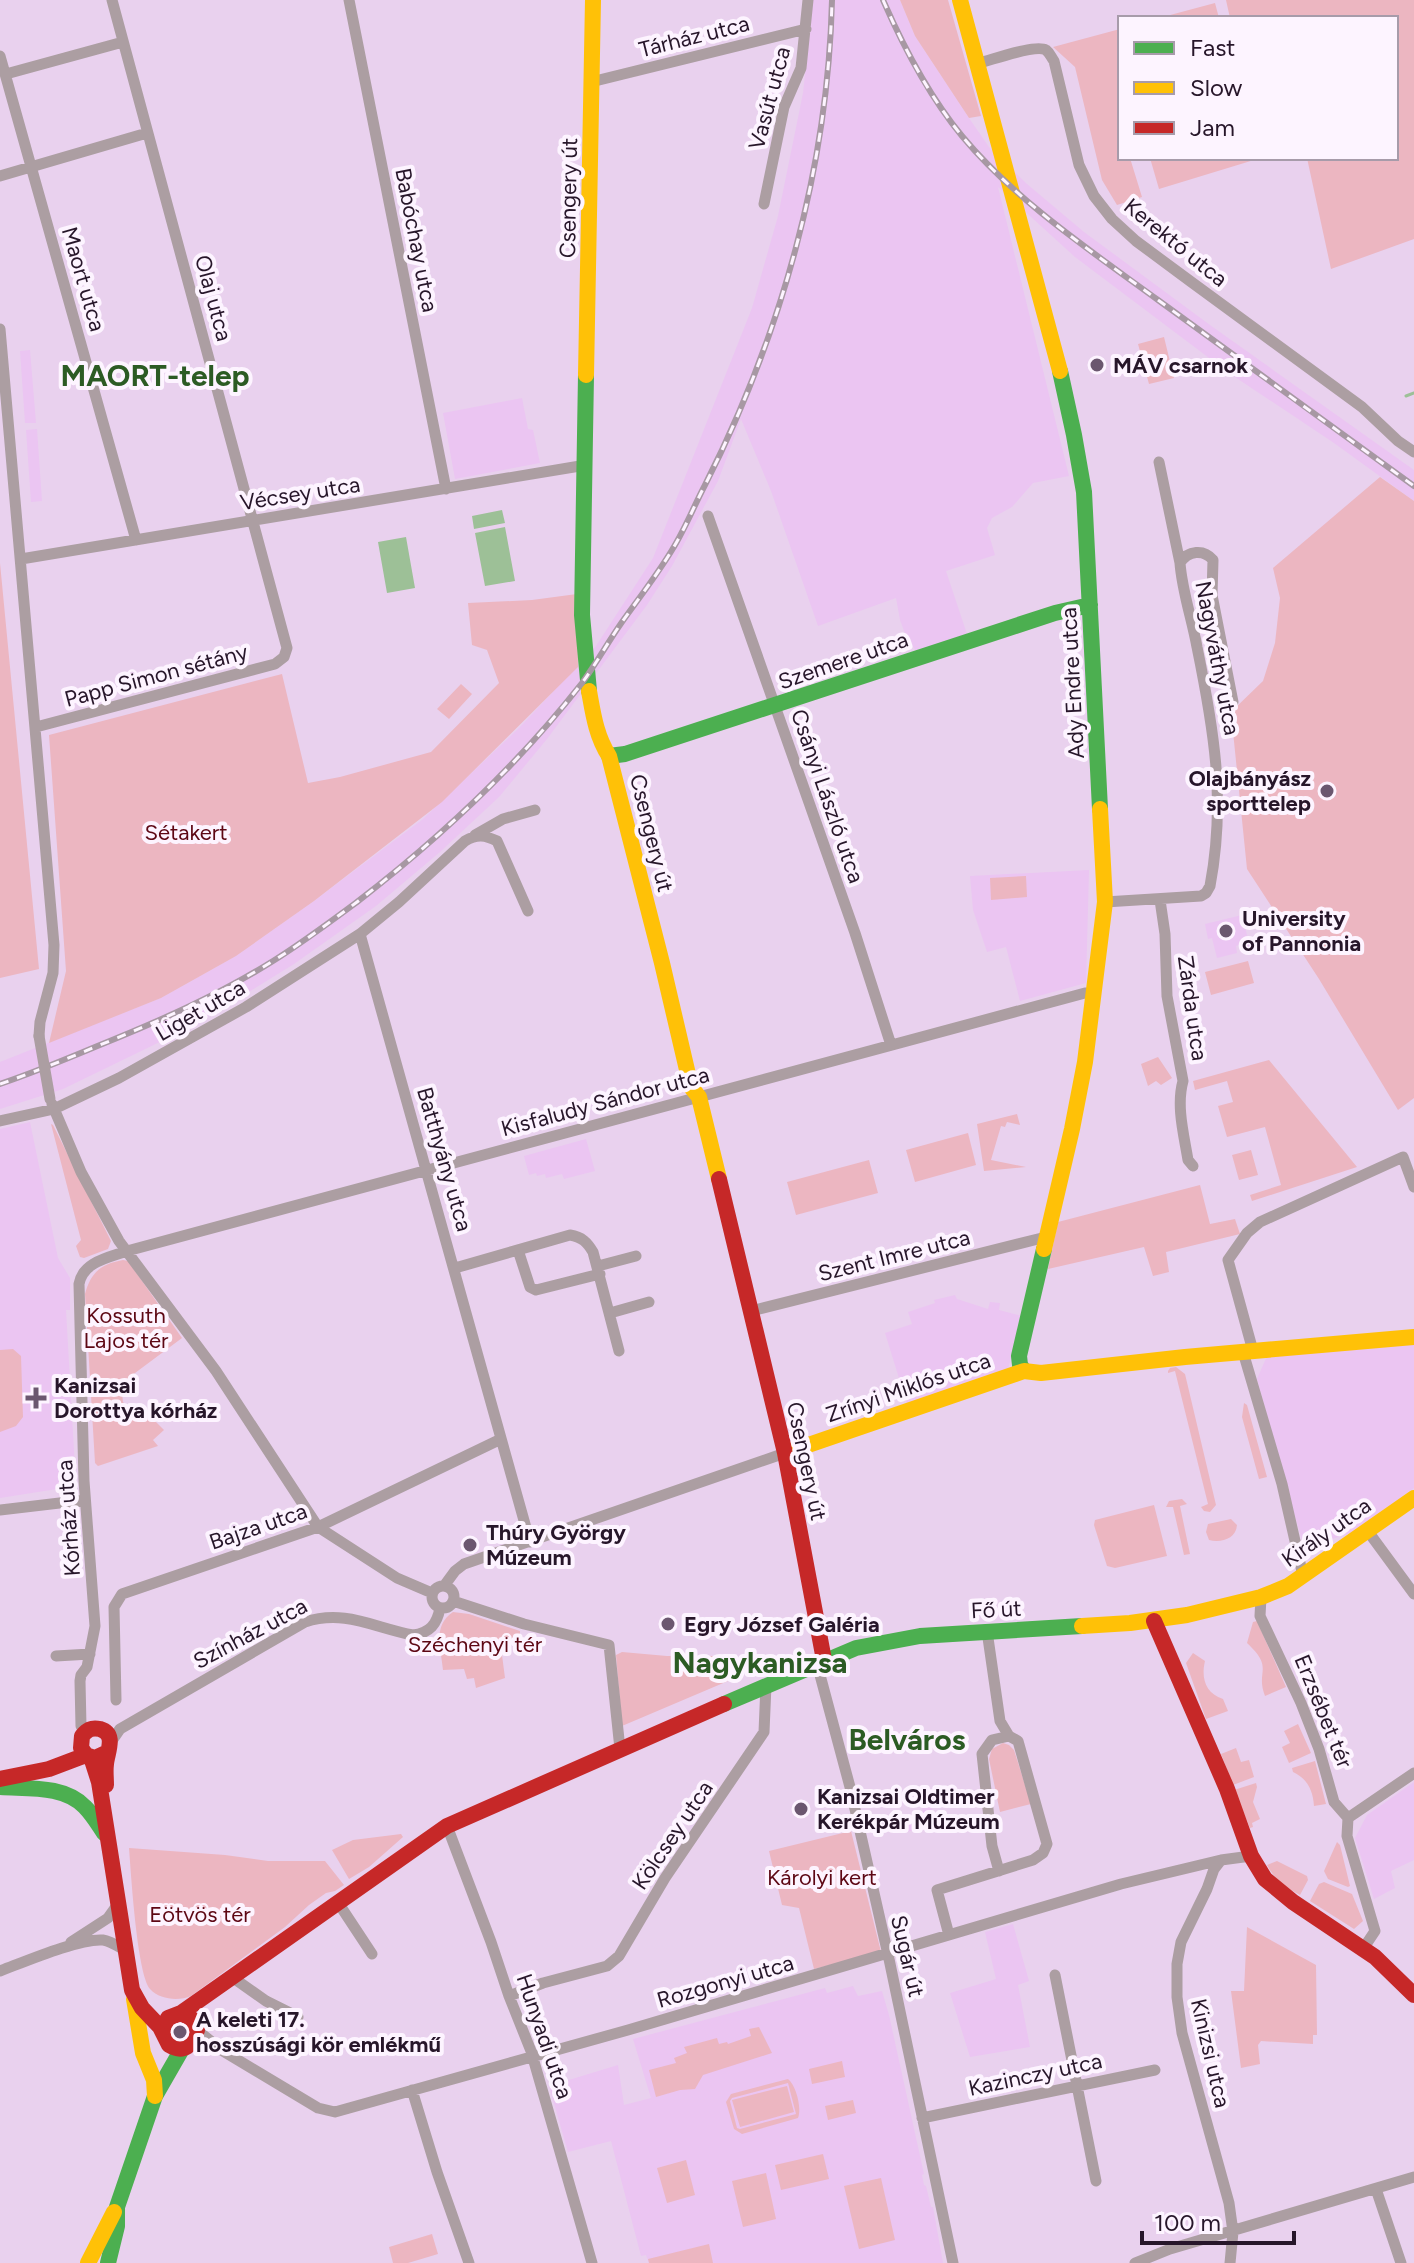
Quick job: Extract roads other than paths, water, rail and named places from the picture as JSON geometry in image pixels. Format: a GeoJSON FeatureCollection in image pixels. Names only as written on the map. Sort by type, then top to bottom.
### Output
{"type":"FeatureCollection","features":[{"type":"Feature","properties":{"kind":"street","name":"Olaj utca"},"geometry":{"type":"LineString","coordinates":[[112,0],[286,644],[284,657]]}},
{"type":"Feature","properties":{"kind":"street","name":"Babóchay utca"},"geometry":{"type":"LineString","coordinates":[[349,0],[446,489]]}},
{"type":"Feature","properties":{"kind":"street","name":"Csengery út"},"geometry":{"type":"LineString","coordinates":[[593,0],[583,641],[593,712],[603,750],[609,756],[691,1087],[699,1097],[785,1453],[824,1660]]}},
{"type":"Feature","properties":{"kind":"street","name":"Vasút utca"},"geometry":{"type":"LineString","coordinates":[[764,204],[784,107],[801,68],[808,0]]}},
{"type":"Feature","properties":{"kind":"street","name":"Ady Endre utca"},"geometry":{"type":"LineString","coordinates":[[960,0],[1076,439],[1084,492],[1105,902],[1085,1062],[1019,1356],[1024,1371]]}},
{"type":"Feature","properties":{"kind":"street","name":"Tárház utca"},"geometry":{"type":"LineString","coordinates":[[591,82],[806,29]]}},
{"type":"Feature","properties":{"kind":"street"},"geometry":{"type":"LineString","coordinates":[[6,74],[123,42]]}},
{"type":"Feature","properties":{"kind":"street","name":"Kerektó utca"},"geometry":{"type":"LineString","coordinates":[[979,63],[1035,48],[1049,52],[1054,61],[1079,165],[1094,196],[1112,219],[1136,241],[1362,407],[1414,452]]}},
{"type":"Feature","properties":{"kind":"street"},"geometry":{"type":"LineString","coordinates":[[0,56],[32,167]]}},
{"type":"Feature","properties":{"kind":"street"},"geometry":{"type":"LineString","coordinates":[[0,176],[147,133]]}},
{"type":"Feature","properties":{"kind":"street","name":"Maort utca"},"geometry":{"type":"LineString","coordinates":[[32,167],[136,540]]}},
{"type":"Feature","properties":{"kind":"street"},"geometry":{"type":"LineString","coordinates":[[0,329],[54,945],[54,962],[39,1036],[52,1104],[81,1172],[111,1228],[216,1371],[318,1527],[397,1578],[432,1593]]}},
{"type":"Feature","properties":{"kind":"street"},"geometry":{"type":"LineString","coordinates":[[1159,462],[1180,563]]}},
{"type":"Feature","properties":{"kind":"street","name":"Vécsey utca"},"geometry":{"type":"LineString","coordinates":[[21,559],[586,465]]}},
{"type":"Feature","properties":{"kind":"street","name":"Csányi László utca"},"geometry":{"type":"LineString","coordinates":[[708,516],[855,933],[891,1045]]}},
{"type":"Feature","properties":{"kind":"street","name":"Nagyváthy utca"},"geometry":{"type":"LineString","coordinates":[[1160,900],[1206,893],[1214,867],[1218,775],[1209,707],[1180,563],[1188,555],[1199,552],[1213,560],[1212,595],[1233,702]]}},
{"type":"Feature","properties":{"kind":"street","name":"Szemere utca"},"geometry":{"type":"LineString","coordinates":[[609,756],[625,754],[1055,613],[1090,605]]}},
{"type":"Feature","properties":{"kind":"street","name":"Papp Simon sétány"},"geometry":{"type":"LineString","coordinates":[[36,727],[275,664],[284,657]]}},
{"type":"Feature","properties":{"kind":"street"},"geometry":{"type":"LineString","coordinates":[[360,934],[465,841],[503,819],[535,810]]}},
{"type":"Feature","properties":{"kind":"street"},"geometry":{"type":"LineString","coordinates":[[474,836],[497,841],[528,911]]}},
{"type":"Feature","properties":{"kind":"street"},"geometry":{"type":"LineString","coordinates":[[1105,902],[1160,900]]}},
{"type":"Feature","properties":{"kind":"street","name":"Zárda utca"},"geometry":{"type":"LineString","coordinates":[[1160,900],[1165,934],[1167,996],[1183,1081],[1181,1110],[1188,1160],[1193,1166]]}},
{"type":"Feature","properties":{"kind":"street","name":"Liget utca"},"geometry":{"type":"LineString","coordinates":[[0,1121],[119,1078],[232,1015],[360,934]]}},
{"type":"Feature","properties":{"kind":"street","name":"Batthyány utca"},"geometry":{"type":"LineString","coordinates":[[360,934],[530,1542]]}},
{"type":"Feature","properties":{"kind":"street","name":"Kisfaludy Sándor utca"},"geometry":{"type":"LineString","coordinates":[[127,1251],[1085,993],[1093,994]]}},
{"type":"Feature","properties":{"kind":"street"},"geometry":{"type":"LineString","coordinates":[[1303,1576],[1228,1260],[1247,1233],[1260,1222],[1403,1157],[1414,1187]]}},
{"type":"Feature","properties":{"kind":"street"},"geometry":{"type":"LineString","coordinates":[[455,1268],[570,1235],[578,1236],[589,1245],[599,1270],[619,1351]]}},
{"type":"Feature","properties":{"kind":"street","name":"Szent Imre utca"},"geometry":{"type":"LineString","coordinates":[[751,1311],[1046,1237]]}},
{"type":"Feature","properties":{"kind":"street"},"geometry":{"type":"LineString","coordinates":[[518,1250],[530,1287],[536,1290],[636,1256]]}},
{"type":"Feature","properties":{"kind":"street","name":"Kórház utca"},"geometry":{"type":"LineString","coordinates":[[98,1741],[88,1707],[87,1667],[95,1634],[95,1619],[85,1500],[80,1278],[86,1268],[97,1261],[127,1251]]}},
{"type":"Feature","properties":{"kind":"street"},"geometry":{"type":"LineString","coordinates":[[610,1313],[649,1302]]}},
{"type":"Feature","properties":{"kind":"street","name":"Zrínyi Miklós utca"},"geometry":{"type":"LineString","coordinates":[[444,1586],[464,1564],[1024,1371],[1041,1373],[1414,1337]]}},
{"type":"Feature","properties":{"kind":"street","name":"Bajza utca"},"geometry":{"type":"LineString","coordinates":[[116,1700],[114,1607],[122,1594],[318,1527],[501,1439]]}},
{"type":"Feature","properties":{"kind":"street","name":"Király utca"},"geometry":{"type":"LineString","coordinates":[[1261,1597],[1303,1576],[1414,1498]]}},
{"type":"Feature","properties":{"kind":"street"},"geometry":{"type":"LineString","coordinates":[[0,1510],[85,1500]]}},
{"type":"Feature","properties":{"kind":"street"},"geometry":{"type":"LineString","coordinates":[[1367,1530],[1414,1594]]}},
{"type":"Feature","properties":{"kind":"street"},"geometry":{"type":"LineString","coordinates":[[444,1586],[453,1592],[453,1601],[446,1608],[440,1608],[434,1604],[432,1593],[444,1586]]}},
{"type":"Feature","properties":{"kind":"street","name":"Fő út"},"geometry":{"type":"LineString","coordinates":[[620,1749],[856,1648],[883,1642],[987,1631],[1154,1621],[1261,1597]]}},
{"type":"Feature","properties":{"kind":"street","name":"Erzsébet tér"},"geometry":{"type":"LineString","coordinates":[[1261,1597],[1260,1616],[1301,1703],[1319,1749],[1334,1802],[1348,1818],[1347,1836],[1375,1925],[1374,1935],[1363,1949]]}},
{"type":"Feature","properties":{"kind":"street"},"geometry":{"type":"LineString","coordinates":[[88,2263],[117,2207],[156,2093],[168,2018],[339,1904],[447,1826],[620,1749],[609,1645],[524,1624],[453,1601]]}},
{"type":"Feature","properties":{"kind":"street","name":"Színház utca"},"geometry":{"type":"LineString","coordinates":[[98,1741],[305,1622],[327,1616],[343,1617],[413,1635],[431,1629],[440,1608]]}},
{"type":"Feature","properties":{"kind":"street"},"geometry":{"type":"LineString","coordinates":[[1154,1621],[1227,1789],[1251,1856],[1265,1879],[1389,1969],[1414,1995]]}},
{"type":"Feature","properties":{"kind":"street"},"geometry":{"type":"LineString","coordinates":[[1112,1625],[1163,1642]]}},
{"type":"Feature","properties":{"kind":"street"},"geometry":{"type":"LineString","coordinates":[[949,1935],[937,1890],[1039,1857],[1047,1844],[1018,1741],[1009,1736],[1000,1721],[987,1631]]}},
{"type":"Feature","properties":{"kind":"street"},"geometry":{"type":"LineString","coordinates":[[56,1656],[90,1654]]}},
{"type":"Feature","properties":{"kind":"street","name":"Sugár út"},"geometry":{"type":"LineString","coordinates":[[824,1660],[820,1675],[850,1787],[888,1954],[953,2263]]}},
{"type":"Feature","properties":{"kind":"street","name":"Kölcsey utca"},"geometry":{"type":"LineString","coordinates":[[509,1996],[603,1967],[619,1956],[665,1878],[764,1732],[766,1685]]}},
{"type":"Feature","properties":{"kind":"street"},"geometry":{"type":"LineString","coordinates":[[744,1694],[765,1719]]}},
{"type":"Feature","properties":{"kind":"street"},"geometry":{"type":"LineString","coordinates":[[999,1871],[992,1846],[982,1754],[992,1740],[1009,1736]]}},
{"type":"Feature","properties":{"kind":"street"},"geometry":{"type":"LineString","coordinates":[[4,1781],[43,1771],[98,1741],[98,1773],[118,1904],[143,2053],[156,2093]]}},
{"type":"Feature","properties":{"kind":"street"},"geometry":{"type":"LineString","coordinates":[[1348,1818],[1414,1773]]}},
{"type":"Feature","properties":{"kind":"street"},"geometry":{"type":"LineString","coordinates":[[4,1781],[72,1797],[89,1811],[108,1839]]}},
{"type":"Feature","properties":{"kind":"street","name":"Hunyadi utca"},"geometry":{"type":"LineString","coordinates":[[447,1826],[534,2057],[592,2263]]}},
{"type":"Feature","properties":{"kind":"street","name":"Rozgonyi utca"},"geometry":{"type":"LineString","coordinates":[[197,2029],[223,2051],[318,2108],[341,2112],[1121,1884],[1221,1860],[1251,1856]]}},
{"type":"Feature","properties":{"kind":"street","name":"Kinizsi utca"},"geometry":{"type":"LineString","coordinates":[[1221,1860],[1181,1942],[1177,1997],[1182,2033],[1225,2188],[1233,2232],[1230,2263]]}},
{"type":"Feature","properties":{"kind":"street"},"geometry":{"type":"LineString","coordinates":[[61,1949],[108,1918],[118,1904]]}},
{"type":"Feature","properties":{"kind":"street"},"geometry":{"type":"LineString","coordinates":[[339,1904],[372,1954]]}},
{"type":"Feature","properties":{"kind":"street"},"geometry":{"type":"LineString","coordinates":[[0,1971],[93,1940],[108,1941],[126,1951]]}},
{"type":"Feature","properties":{"kind":"street"},"geometry":{"type":"LineString","coordinates":[[1055,1975],[1096,2181]]}},
{"type":"Feature","properties":{"kind":"street"},"geometry":{"type":"LineString","coordinates":[[229,1979],[298,2017]]}},
{"type":"Feature","properties":{"kind":"street"},"geometry":{"type":"LineString","coordinates":[[156,2093],[185,2048],[195,2040],[204,2012],[229,1979]]}},
{"type":"Feature","properties":{"kind":"street"},"geometry":{"type":"LineString","coordinates":[[135,1995],[164,2012],[192,2019],[197,2029]]}},
{"type":"Feature","properties":{"kind":"street"},"geometry":{"type":"LineString","coordinates":[[135,1995],[173,2047],[185,2048]]}},
{"type":"Feature","properties":{"kind":"street","name":"Rozgonyi utca"},"geometry":{"type":"LineString","coordinates":[[185,2048],[200,2045],[223,2051]]}},
{"type":"Feature","properties":{"kind":"street","name":"Kazinczy utca"},"geometry":{"type":"LineString","coordinates":[[922,2118],[1155,2070]]}},
{"type":"Feature","properties":{"kind":"street"},"geometry":{"type":"LineString","coordinates":[[412,2090],[469,2263]]}},
{"type":"Feature","properties":{"kind":"street"},"geometry":{"type":"LineString","coordinates":[[1135,2263],[1170,2249],[1414,2177]]}},
{"type":"Feature","properties":{"kind":"street"},"geometry":{"type":"LineString","coordinates":[[1376,2189],[1401,2263]]}},
{"type":"Feature","properties":{"kind":"street"},"geometry":{"type":"LineString","coordinates":[[108,2263],[117,2226],[117,2207]]}},
{"type":"Feature","properties":{"kind":"waterway"},"geometry":{"type":"LineString","coordinates":[[1406,396],[1414,393]]}},
{"type":"Feature","properties":{"kind":"railway"},"geometry":{"type":"LineString","coordinates":[[0,1084],[186,1008],[252,974],[305,940],[388,878],[448,826],[504,772],[582,683],[677,542],[732,428],[778,310],[796,249],[821,126],[829,63],[832,0]]}},
{"type":"Feature","properties":{"kind":"railway"},"geometry":{"type":"LineString","coordinates":[[883,0],[909,54],[939,105],[983,160],[1030,204],[1414,486]]}},
{"type":"Feature","properties":{"kind":"place","name":"MÁV csarnok"},"geometry":{"type":"Point","coordinates":[1097,365]}},
{"type":"Feature","properties":{"kind":"place","name":"Olajbányász sporttelep"},"geometry":{"type":"Point","coordinates":[1327,791]}},
{"type":"Feature","properties":{"kind":"place","name":"University of Pannonia"},"geometry":{"type":"Point","coordinates":[1226,931]}},
{"type":"Feature","properties":{"kind":"place","name":"Kanizsai Dorottya kórház"},"geometry":{"type":"Point","coordinates":[36,1398]}},
{"type":"Feature","properties":{"kind":"place","name":"Thúry György Múzeum"},"geometry":{"type":"Point","coordinates":[470,1545]}},
{"type":"Feature","properties":{"kind":"place","name":"Egry József Galéria"},"geometry":{"type":"Point","coordinates":[668,1624]}},
{"type":"Feature","properties":{"kind":"place","name":"Kanizsai Oldtimer Kerékpár Múzeum"},"geometry":{"type":"Point","coordinates":[801,1809]}},
{"type":"Feature","properties":{"kind":"place","name":"A keleti 17. hosszúsági kör emlékmű"},"geometry":{"type":"Point","coordinates":[180,2032]}},
{"type":"Feature","properties":{"kind":"district","name":"MAORT-telep"},"geometry":{"type":"Point","coordinates":[155,376]}},
{"type":"Feature","properties":{"kind":"district","name":"Nagykanizsa"},"geometry":{"type":"Point","coordinates":[760,1663]}},
{"type":"Feature","properties":{"kind":"district","name":"Belváros"},"geometry":{"type":"Point","coordinates":[907,1740]}},
{"type":"Feature","properties":{"kind":"park label","name":"Sétakert"},"geometry":{"type":"Point","coordinates":[186,832]}},
{"type":"Feature","properties":{"kind":"park label","name":"Kossuth Lajos tér"},"geometry":{"type":"Point","coordinates":[126,1328]}},
{"type":"Feature","properties":{"kind":"park label","name":"Széchenyi tér"},"geometry":{"type":"Point","coordinates":[475,1644]}},
{"type":"Feature","properties":{"kind":"park label","name":"Károlyi kert"},"geometry":{"type":"Point","coordinates":[822,1877]}},
{"type":"Feature","properties":{"kind":"park label","name":"Eötvös tér"},"geometry":{"type":"Point","coordinates":[200,1914]}}]}
